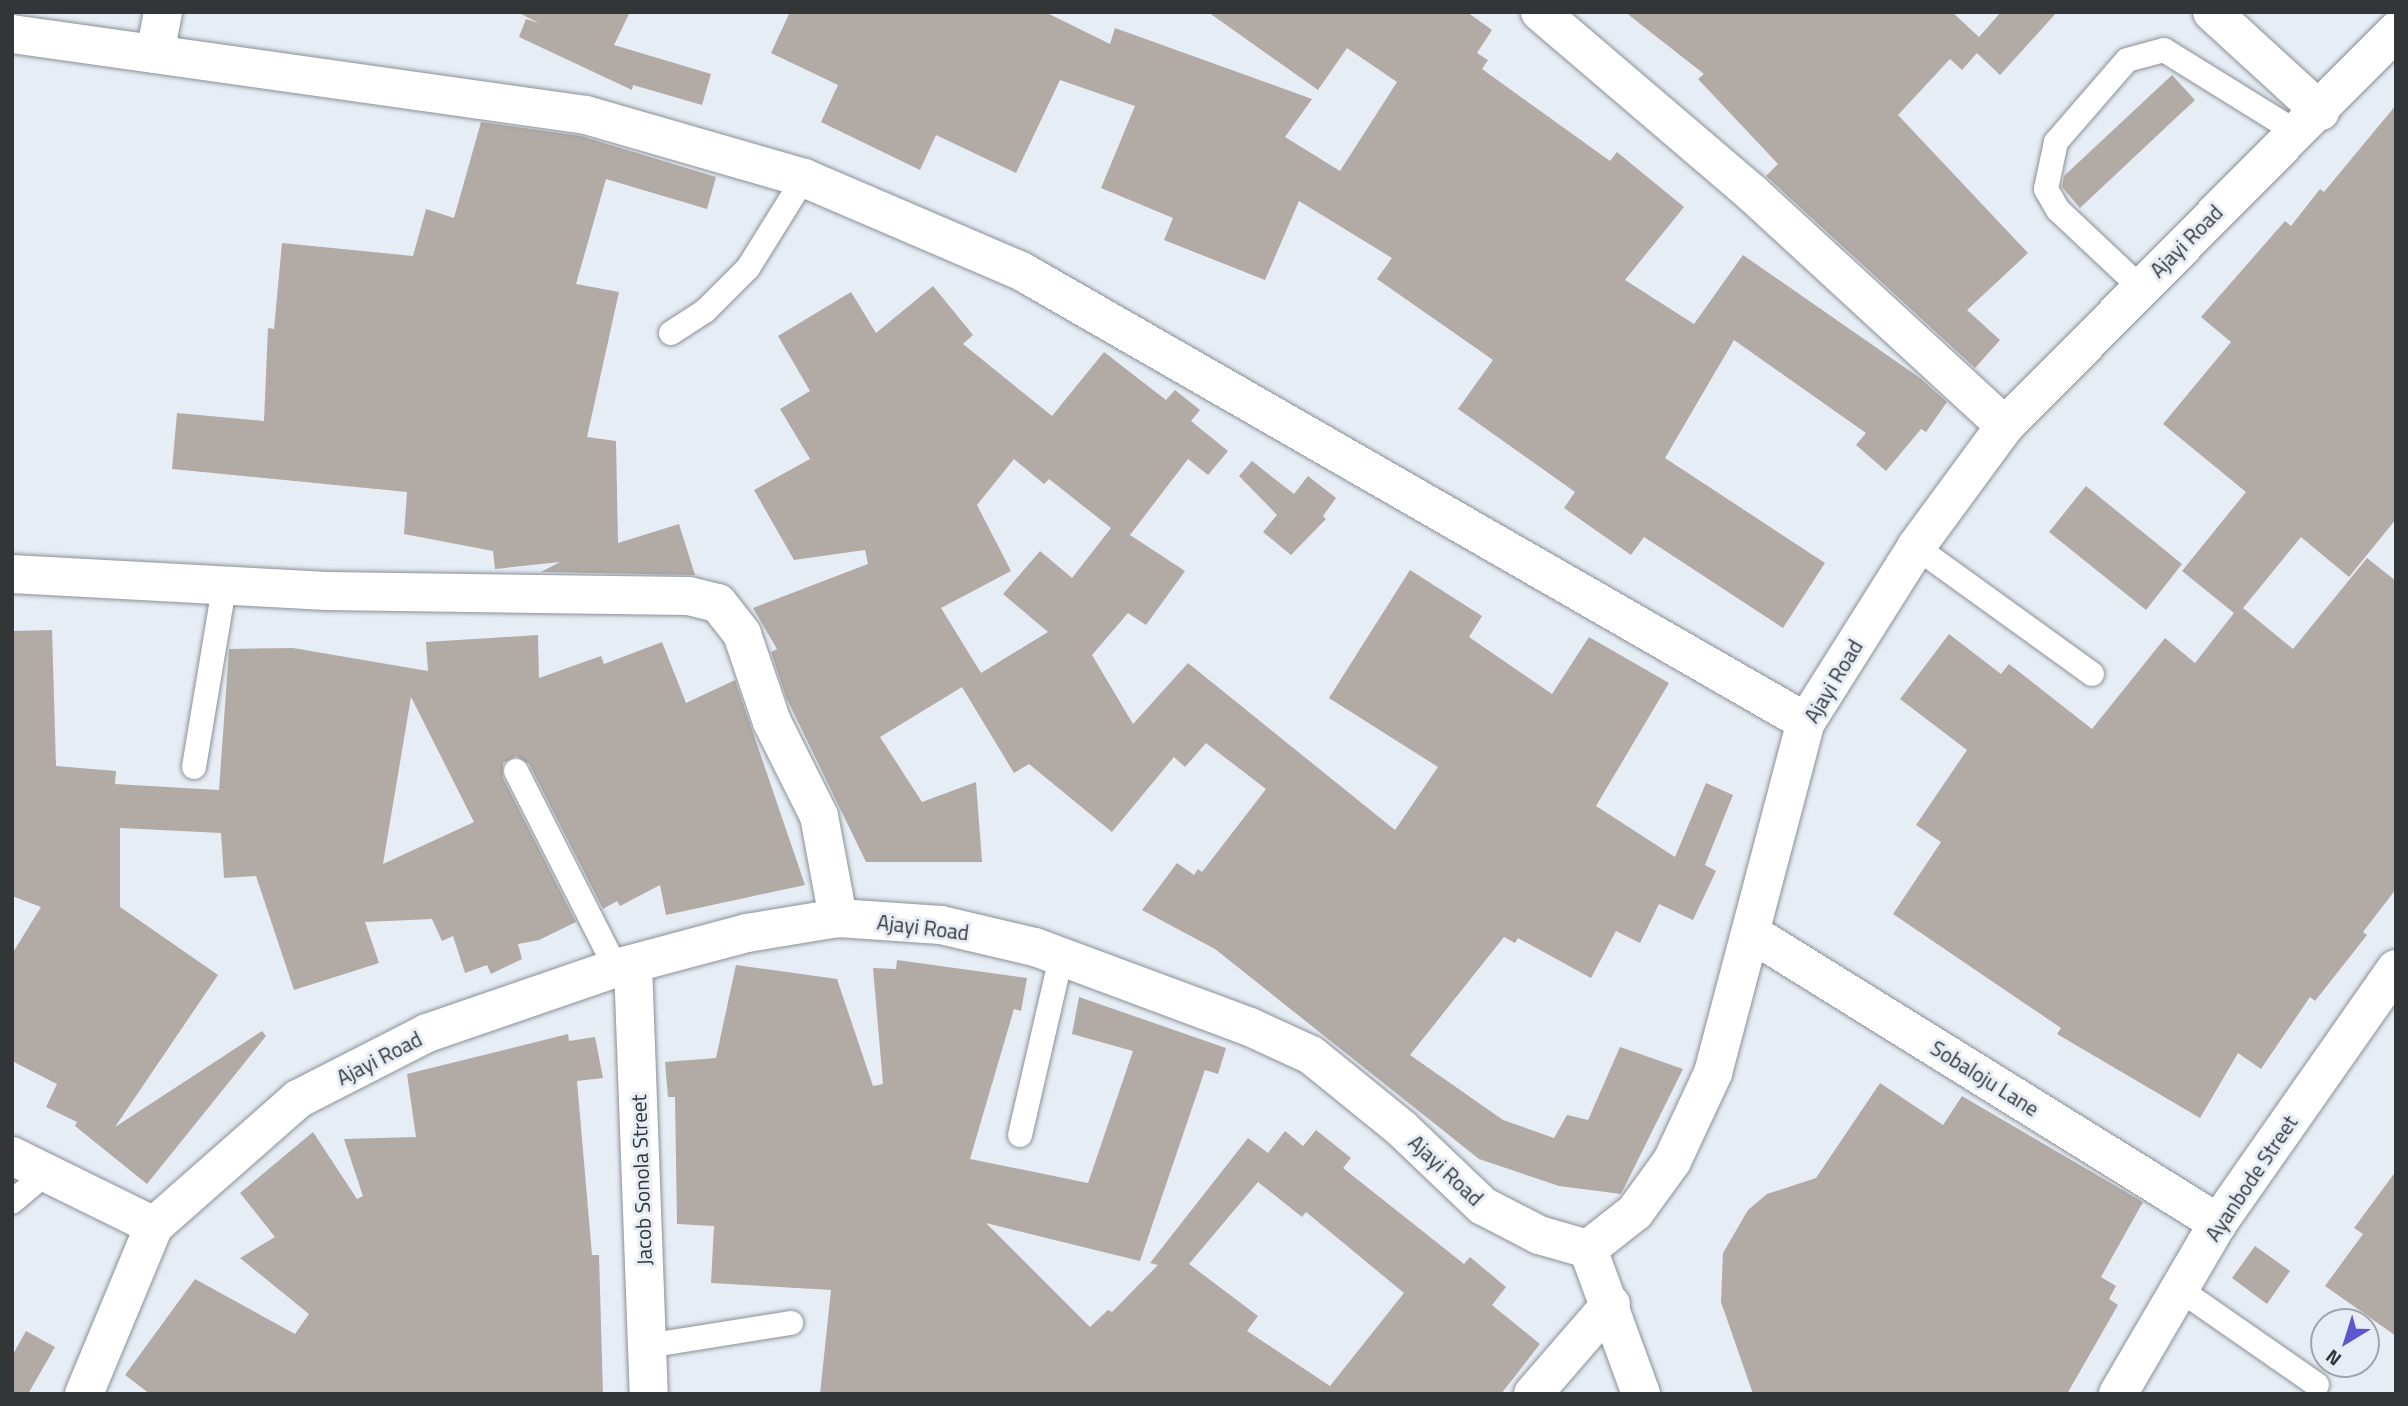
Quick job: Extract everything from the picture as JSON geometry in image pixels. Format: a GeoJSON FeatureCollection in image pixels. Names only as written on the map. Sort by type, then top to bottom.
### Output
{"type":"FeatureCollection","features":[{"type":"Feature","properties":{"kind":"street"},"geometry":{"type":"LineString","coordinates":[[155,54],[163,12]]}},
{"type":"Feature","properties":{"kind":"street"},"geometry":{"type":"LineString","coordinates":[[1540,12],[1752,193],[2006,426]]}},
{"type":"Feature","properties":{"kind":"street"},"geometry":{"type":"LineString","coordinates":[[2212,12],[2308,122]]}},
{"type":"Feature","properties":{"kind":"street","name":"Ajayi Road"},"geometry":{"type":"LineString","coordinates":[[84,1394],[154,1226],[298,1099],[427,1033],[624,967],[747,933],[838,918],[941,926],[1035,947],[1250,1027],[1311,1055],[1401,1128],[1483,1206],[1539,1235],[1588,1249],[1635,1213],[1672,1161],[1713,1073],[1806,722],[1916,547],[2006,426],[2114,319],[2140,287],[2308,122],[2396,31]]}},
{"type":"Feature","properties":{"kind":"street"},"geometry":{"type":"LineString","coordinates":[[12,34],[586,115],[804,178],[1021,271],[1806,722]]}},
{"type":"Feature","properties":{"kind":"street"},"geometry":{"type":"LineString","coordinates":[[12,574],[224,587],[689,596],[718,603],[741,634],[772,722],[819,816],[838,918]]}},
{"type":"Feature","properties":{"kind":"street","name":"Sobaloju Lane"},"geometry":{"type":"LineString","coordinates":[[1751,933],[2218,1223]]}},
{"type":"Feature","properties":{"kind":"street","name":"Jacob Sonola Street"},"geometry":{"type":"LineString","coordinates":[[624,967],[649,1394]]}},
{"type":"Feature","properties":{"kind":"street","name":"Ayanbode Street"},"geometry":{"type":"LineString","coordinates":[[2118,1394],[2218,1223],[2396,969]]}},
{"type":"Feature","properties":{"kind":"street"},"geometry":{"type":"LineString","coordinates":[[12,1156],[154,1226]]}},
{"type":"Feature","properties":{"kind":"street"},"geometry":{"type":"LineString","coordinates":[[1588,1249],[1611,1304],[1641,1394]]}},
{"type":"Feature","properties":{"kind":"street"},"geometry":{"type":"LineString","coordinates":[[1534,1394],[1611,1304]]}},
{"type":"Feature","properties":{"kind":"lane"},"geometry":{"type":"LineString","coordinates":[[2140,287],[2058,210],[2046,189],[2056,142],[2127,60],[2164,50],[2308,122]]}},
{"type":"Feature","properties":{"kind":"lane"},"geometry":{"type":"LineString","coordinates":[[671,333],[705,310],[748,268],[804,178]]}},
{"type":"Feature","properties":{"kind":"lane"},"geometry":{"type":"LineString","coordinates":[[1916,547],[2092,674]]}},
{"type":"Feature","properties":{"kind":"lane"},"geometry":{"type":"LineString","coordinates":[[194,767],[224,587]]}},
{"type":"Feature","properties":{"kind":"lane"},"geometry":{"type":"LineString","coordinates":[[516,771],[624,967]]}},
{"type":"Feature","properties":{"kind":"lane"},"geometry":{"type":"LineString","coordinates":[[1020,1135],[1061,958]]}},
{"type":"Feature","properties":{"kind":"lane"},"geometry":{"type":"LineString","coordinates":[[12,1202],[46,1173]]}},
{"type":"Feature","properties":{"kind":"lane"},"geometry":{"type":"LineString","coordinates":[[2179,1289],[2317,1385]]}},
{"type":"Feature","properties":{"kind":"lane"},"geometry":{"type":"LineString","coordinates":[[648,1346],[791,1323]]}},
{"type":"Feature","properties":{"kind":"building"},"geometry":{"type":"Polygon","coordinates":[[[517,12],[630,12],[614,45],[711,74],[702,105],[633,85],[632,90],[519,37],[526,19],[539,23],[517,12]]]}},
{"type":"Feature","properties":{"kind":"building"},"geometry":{"type":"Polygon","coordinates":[[[790,12],[1045,12],[1110,44],[1115,28],[1312,99],[1285,137],[1340,171],[1397,82],[1347,48],[1318,90],[1208,12],[1467,12],[1492,30],[1477,53],[1488,60],[1482,69],[1610,161],[1617,152],[1684,207],[1625,280],[1694,324],[1743,255],[1920,378],[1947,402],[1926,432],[1921,429],[1886,471],[1856,445],[1866,433],[1734,340],[1665,458],[1825,563],[1783,628],[1644,537],[1631,555],[1564,508],[1575,492],[1458,409],[1493,360],[1377,279],[1392,258],[1299,201],[1265,280],[1164,240],[1173,218],[1101,188],[1135,106],[1060,80],[1016,173],[936,135],[920,170],[821,122],[838,85],[771,53],[790,12]]]}},
{"type":"Feature","properties":{"kind":"building"},"geometry":{"type":"Polygon","coordinates":[[[1625,12],[1952,12],[1979,37],[2001,12],[2057,12],[2000,75],[1977,53],[1962,70],[1950,59],[1898,115],[2028,253],[1967,310],[2000,340],[1975,368],[1766,176],[1778,164],[1698,79],[1704,74],[1625,12]]]}},
{"type":"Feature","properties":{"kind":"building"},"geometry":{"type":"Polygon","coordinates":[[[2172,75],[2195,100],[2080,208],[2062,187],[2064,176],[2172,75]]]}},
{"type":"Feature","properties":{"kind":"building"},"geometry":{"type":"Polygon","coordinates":[[[2396,105],[2396,519],[2349,577],[2301,537],[2243,608],[2293,649],[2367,558],[2396,581],[2396,889],[2363,932],[2367,935],[2315,1001],[2310,997],[2261,1069],[2238,1053],[2200,1118],[2057,1034],[2061,1028],[1893,914],[1941,842],[1916,825],[1967,750],[1900,699],[1949,634],[2001,674],[2009,664],[2092,729],[2165,638],[2195,663],[2234,613],[2182,571],[2246,492],[2163,424],[2231,342],[2201,317],[2285,221],[2291,226],[2320,189],[2324,192],[2396,105]]]}},
{"type":"Feature","properties":{"kind":"building"},"geometry":{"type":"Polygon","coordinates":[[[481,122],[581,136],[716,177],[707,209],[606,179],[576,284],[619,292],[587,437],[616,441],[618,543],[679,524],[695,575],[541,572],[560,562],[495,569],[493,551],[404,534],[407,492],[172,469],[177,413],[264,421],[268,328],[274,329],[282,243],[413,256],[426,209],[454,218],[481,122]]]}},
{"type":"Feature","properties":{"kind":"building"},"geometry":{"type":"Polygon","coordinates":[[[933,286],[973,335],[963,344],[1052,416],[1104,352],[1166,400],[1175,390],[1200,410],[1191,421],[1228,451],[1208,475],[1188,459],[1130,535],[1185,571],[1146,625],[1128,613],[1092,655],[1133,724],[1188,663],[1395,830],[1438,767],[1329,698],[1410,570],[1482,616],[1469,637],[1552,694],[1589,637],[1669,683],[1596,806],[1675,857],[1706,783],[1733,795],[1705,865],[1716,871],[1693,920],[1659,904],[1640,943],[1616,931],[1591,978],[1518,938],[1515,943],[1504,937],[1410,1055],[1503,1120],[1554,1138],[1567,1115],[1588,1120],[1620,1047],[1683,1069],[1621,1194],[1559,1186],[1479,1159],[1215,949],[1142,910],[1177,863],[1194,875],[1198,869],[1202,872],[1266,789],[1206,743],[1185,767],[1174,757],[1112,832],[1029,764],[1014,773],[962,687],[880,737],[922,802],[976,782],[982,862],[866,862],[786,697],[771,652],[777,649],[753,608],[868,564],[865,550],[794,560],[754,490],[810,459],[780,409],[810,391],[778,336],[851,292],[876,333],[933,286]],[[1014,459],[977,505],[1011,571],[941,608],[981,673],[1048,632],[1003,594],[1040,551],[1072,578],[1111,528],[1049,479],[1044,484],[1014,459]]]}},
{"type":"Feature","properties":{"kind":"building"},"geometry":{"type":"Polygon","coordinates":[[[1252,461],[1294,494],[1308,476],[1336,498],[1323,516],[1326,519],[1291,555],[1263,532],[1277,515],[1239,476],[1252,461]]]}},
{"type":"Feature","properties":{"kind":"building"},"geometry":{"type":"Polygon","coordinates":[[[2086,486],[2182,564],[2146,610],[2049,532],[2086,486]]]}},
{"type":"Feature","properties":{"kind":"building"},"geometry":{"type":"Polygon","coordinates":[[[52,630],[56,766],[116,771],[115,784],[219,790],[229,649],[293,648],[428,671],[426,642],[538,635],[539,678],[601,656],[604,664],[662,642],[686,703],[735,680],[805,885],[666,915],[660,885],[620,906],[617,901],[603,909],[529,764],[516,756],[503,763],[503,778],[576,922],[539,940],[518,944],[522,959],[491,974],[487,965],[465,973],[453,936],[442,941],[432,919],[365,922],[379,963],[294,990],[256,876],[224,878],[221,833],[120,828],[120,907],[218,975],[115,1127],[262,1031],[266,1036],[147,1184],[75,1126],[77,1122],[46,1107],[57,1084],[12,1061],[12,954],[41,907],[12,896],[12,631],[52,630]],[[411,697],[383,864],[474,822],[411,697]]]}},
{"type":"Feature","properties":{"kind":"building"},"geometry":{"type":"Polygon","coordinates":[[[897,960],[1027,978],[1021,1011],[1014,1009],[970,1159],[1088,1183],[1133,1051],[1072,1034],[1079,997],[1226,1048],[1218,1074],[1205,1070],[1140,1261],[986,1223],[1090,1327],[1108,1310],[1112,1312],[1158,1265],[1150,1263],[1248,1138],[1268,1153],[1285,1131],[1303,1146],[1316,1130],[1351,1158],[1343,1168],[1464,1264],[1470,1257],[1506,1287],[1492,1305],[1540,1344],[1501,1394],[820,1394],[831,1290],[711,1283],[714,1226],[677,1224],[675,1097],[668,1097],[665,1062],[716,1058],[736,965],[837,979],[873,1086],[883,1084],[873,968],[896,969],[897,960]],[[1258,1182],[1189,1264],[1258,1316],[1247,1331],[1330,1386],[1404,1293],[1306,1212],[1302,1217],[1258,1182]]]}},
{"type":"Feature","properties":{"kind":"building"},"geometry":{"type":"Polygon","coordinates":[[[568,1034],[569,1041],[595,1037],[603,1078],[577,1081],[592,1255],[599,1255],[603,1394],[150,1394],[125,1375],[195,1279],[295,1334],[309,1314],[240,1258],[275,1237],[240,1193],[313,1132],[357,1199],[363,1196],[344,1139],[416,1137],[407,1074],[568,1034]]]}},
{"type":"Feature","properties":{"kind":"building"},"geometry":{"type":"Polygon","coordinates":[[[1880,1083],[1943,1125],[1962,1096],[2143,1202],[2101,1277],[2116,1286],[2109,1299],[2118,1305],[2067,1394],[1753,1394],[1721,1302],[1723,1253],[1748,1210],[1767,1194],[1816,1178],[1880,1083]]]}},
{"type":"Feature","properties":{"kind":"building"},"geometry":{"type":"Polygon","coordinates":[[[2396,1171],[2396,1336],[2380,1325],[2380,1308],[2356,1308],[2325,1286],[2363,1234],[2354,1228],[2396,1171]]]}},
{"type":"Feature","properties":{"kind":"building"},"geometry":{"type":"Polygon","coordinates":[[[2255,1246],[2290,1271],[2267,1304],[2232,1278],[2255,1246]]]}},
{"type":"Feature","properties":{"kind":"building"},"geometry":{"type":"Polygon","coordinates":[[[26,1331],[55,1347],[28,1394],[12,1394],[12,1356],[26,1331]]]}}]}
